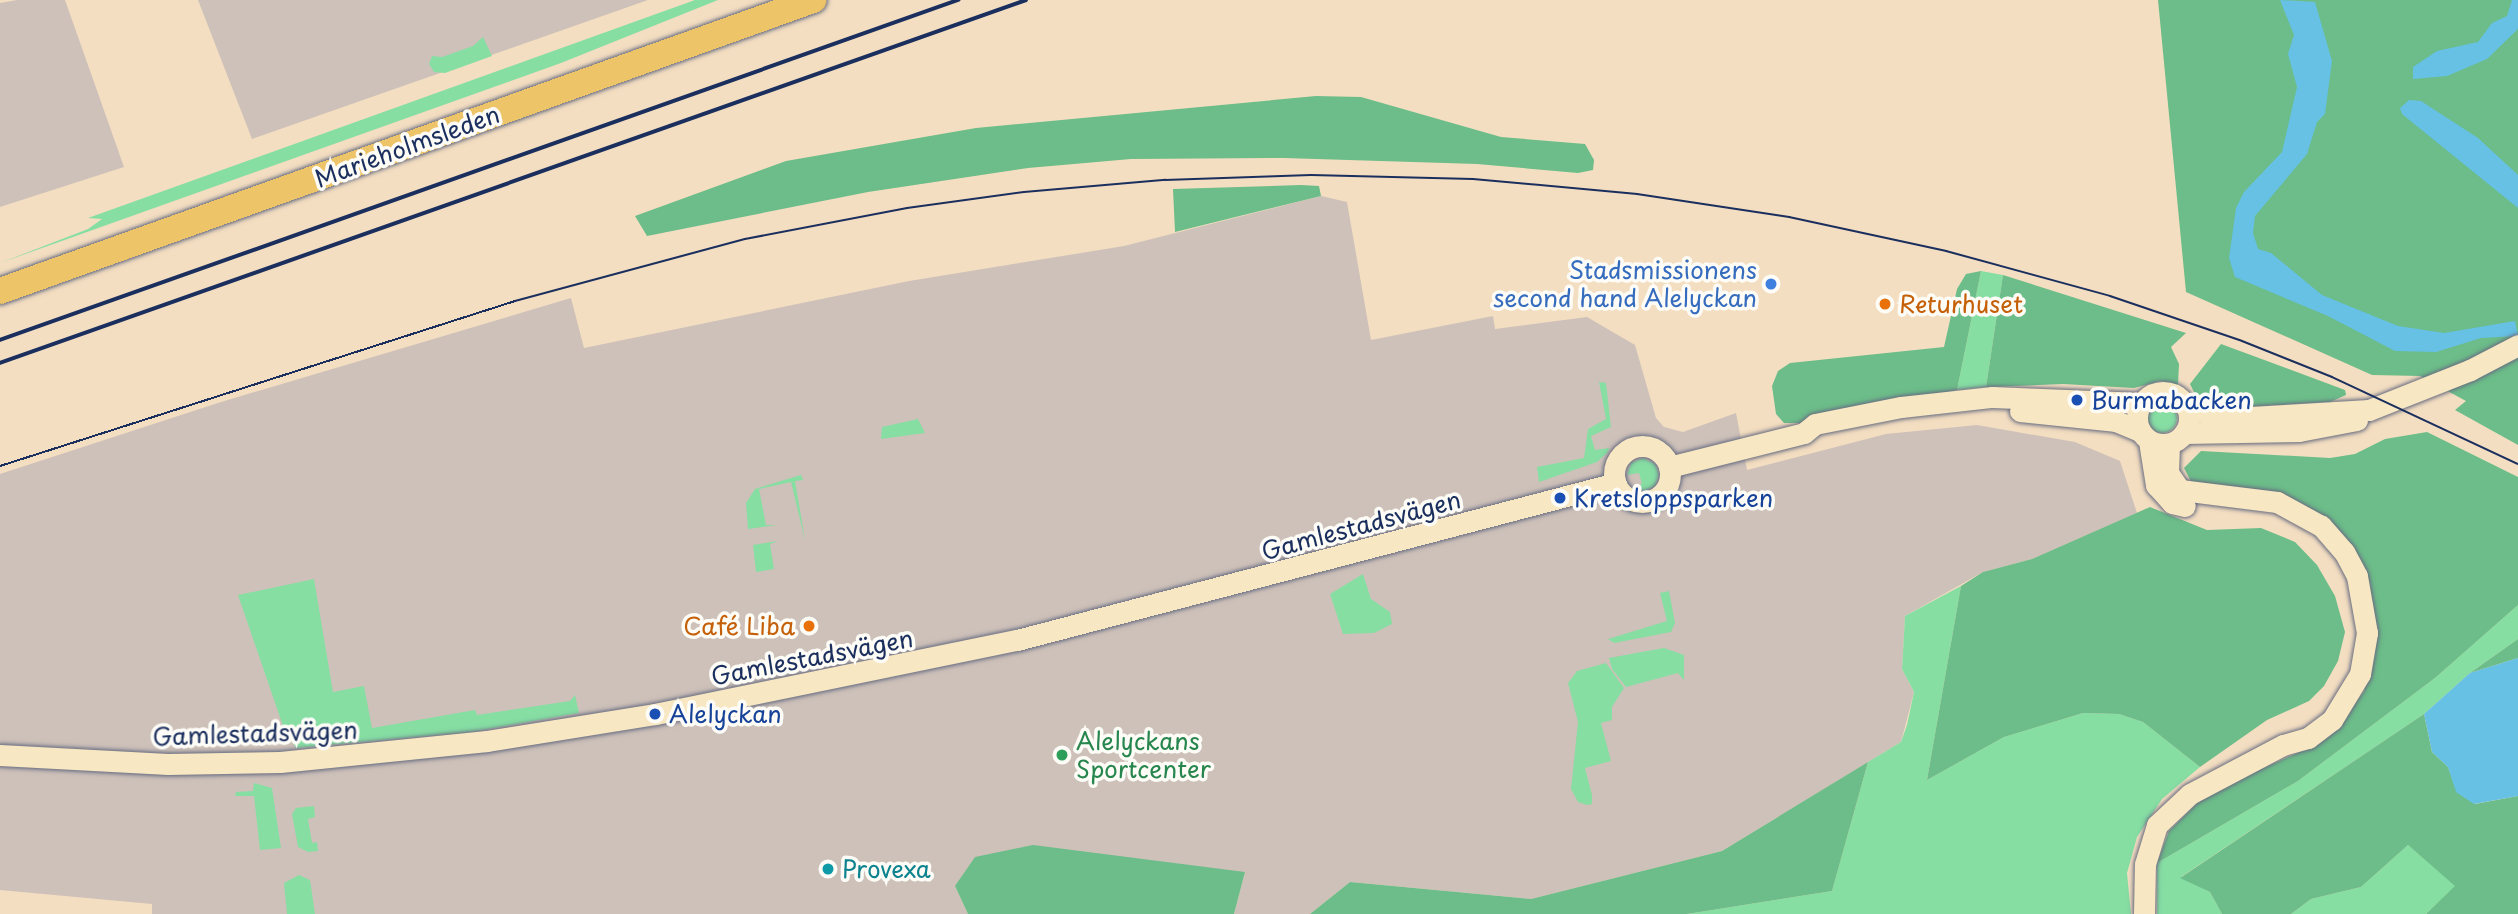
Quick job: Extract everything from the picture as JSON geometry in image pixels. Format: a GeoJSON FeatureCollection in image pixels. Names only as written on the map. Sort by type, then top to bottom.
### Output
{"type":"FeatureCollection","features":[{"type":"Feature","properties":{"kind":"highway","name":"Marieholmsleden"},"geometry":{"type":"LineString","coordinates":[[0,273],[761,0]]}},
{"type":"Feature","properties":{"kind":"highway","name":"Marieholmsleden"},"geometry":{"type":"LineString","coordinates":[[0,291],[813,0]]}},
{"type":"Feature","properties":{"kind":"street"},"geometry":{"type":"LineString","coordinates":[[1670,467],[1804,433],[1816,435],[1891,419],[1976,409],[2089,417],[2161,437],[2311,430],[2351,422],[2369,410],[2514,347]]}},
{"type":"Feature","properties":{"kind":"street"},"geometry":{"type":"LineString","coordinates":[[1804,433],[1815,424],[1969,398],[2141,402],[2165,392],[2186,407],[2206,413],[2251,417],[2369,410]]}},
{"type":"Feature","properties":{"kind":"street"},"geometry":{"type":"LineString","coordinates":[[2141,402],[2137,415],[2161,437]]}},
{"type":"Feature","properties":{"kind":"street"},"geometry":{"type":"LineString","coordinates":[[2144,914],[2145,864],[2162,819],[2190,794],[2284,745],[2330,705],[2348,671],[2355,625],[2345,578],[2326,547],[2284,518],[2172,503],[2153,478],[2161,437],[2189,420],[2186,407]]}},
{"type":"Feature","properties":{"kind":"street"},"geometry":{"type":"LineString","coordinates":[[1634,447],[1656,450],[1670,467],[1666,489],[1651,501],[1630,499],[1616,483],[1617,463],[1634,447]]}},
{"type":"Feature","properties":{"kind":"street","name":"Gamlestadsvägen"},"geometry":{"type":"LineString","coordinates":[[0,755],[168,764],[280,762],[487,741],[655,714],[1017,640],[1616,483]]}},
{"type":"Feature","properties":{"kind":"shaded area"},"geometry":{"type":"Polygon","coordinates":[[[17,0],[65,0],[124,167],[0,207],[0,3],[17,0]]]}},
{"type":"Feature","properties":{"kind":"shaded area"},"geometry":{"type":"Polygon","coordinates":[[[198,0],[648,0],[252,139],[198,0]]]}},
{"type":"Feature","properties":{"kind":"shaded area"},"geometry":{"type":"Polygon","coordinates":[[[1321,196],[1347,202],[1371,340],[1493,316],[1495,329],[1587,317],[1635,345],[1656,418],[1664,427],[1683,432],[1736,413],[1747,470],[1886,434],[1977,425],[2075,442],[2120,461],[2137,513],[2032,559],[1983,572],[1905,616],[1902,669],[1914,692],[1901,742],[1722,851],[1531,899],[1350,882],[1310,914],[1234,914],[1245,872],[955,886],[968,914],[152,914],[152,904],[0,890],[0,474],[221,402],[571,298],[584,348],[909,281],[1124,246],[1321,196]]]}},
{"type":"Feature","properties":{"kind":"green space"},"geometry":{"type":"Polygon","coordinates":[[[695,0],[718,0],[561,63],[0,263],[88,229],[102,219],[88,218],[695,0]]]}},
{"type":"Feature","properties":{"kind":"green space"},"geometry":{"type":"Polygon","coordinates":[[[2158,0],[2518,0],[2518,445],[2455,410],[2466,401],[2420,376],[2372,375],[2186,292],[2158,0]]]}},
{"type":"Feature","properties":{"kind":"green space"},"geometry":{"type":"Polygon","coordinates":[[[483,37],[492,56],[445,73],[434,72],[429,64],[432,56],[442,57],[473,46],[483,37]]]}},
{"type":"Feature","properties":{"kind":"green space"},"geometry":{"type":"Polygon","coordinates":[[[1316,96],[1361,97],[1501,137],[1585,144],[1594,160],[1593,170],[1578,173],[1477,164],[1284,158],[1131,159],[1028,168],[868,192],[647,236],[635,216],[786,161],[976,128],[1316,96]]]}},
{"type":"Feature","properties":{"kind":"green space"},"geometry":{"type":"Polygon","coordinates":[[[1319,186],[1321,196],[1175,232],[1173,189],[1319,186]]]}},
{"type":"Feature","properties":{"kind":"green space"},"geometry":{"type":"Polygon","coordinates":[[[1981,271],[2003,275],[1986,387],[1957,390],[1981,271]]]}},
{"type":"Feature","properties":{"kind":"green space"},"geometry":{"type":"Polygon","coordinates":[[[1981,271],[1957,390],[1801,423],[1784,423],[1776,414],[1772,386],[1778,371],[1790,363],[1944,347],[1957,289],[1966,274],[1981,271]]]}},
{"type":"Feature","properties":{"kind":"green space"},"geometry":{"type":"Polygon","coordinates":[[[2003,275],[2186,333],[2171,347],[2179,364],[2178,385],[2161,381],[2134,388],[2063,384],[1986,387],[2003,275]]]}},
{"type":"Feature","properties":{"kind":"green space"},"geometry":{"type":"Polygon","coordinates":[[[2221,344],[2345,390],[2346,395],[2330,402],[2244,407],[2199,402],[2190,384],[2221,344]]]}},
{"type":"Feature","properties":{"kind":"green space"},"geometry":{"type":"Polygon","coordinates":[[[1599,382],[1606,383],[1611,427],[1591,436],[1595,450],[1609,448],[1608,452],[1597,462],[1539,482],[1537,467],[1584,458],[1588,429],[1606,419],[1599,382]]]}},
{"type":"Feature","properties":{"kind":"green space"},"geometry":{"type":"Polygon","coordinates":[[[2162,403],[2172,408],[2177,418],[2172,428],[2162,433],[2152,428],[2147,418],[2152,408],[2162,403]]]}},
{"type":"Feature","properties":{"kind":"green space"},"geometry":{"type":"Polygon","coordinates":[[[918,419],[925,433],[881,439],[882,427],[918,419]]]}},
{"type":"Feature","properties":{"kind":"green space"},"geometry":{"type":"Polygon","coordinates":[[[2427,432],[2518,477],[2518,605],[2435,678],[2298,781],[2157,863],[2169,831],[2196,804],[2219,788],[2308,748],[2338,728],[2364,691],[2376,638],[2369,580],[2335,528],[2194,487],[2184,468],[2201,451],[2330,458],[2355,454],[2385,439],[2427,432]]]}},
{"type":"Feature","properties":{"kind":"green space"},"geometry":{"type":"Polygon","coordinates":[[[1643,458],[1655,464],[1659,474],[1655,486],[1644,491],[1632,487],[1642,484],[1639,473],[1627,475],[1631,463],[1643,458]]]}},
{"type":"Feature","properties":{"kind":"green space"},"geometry":{"type":"Polygon","coordinates":[[[801,475],[803,480],[795,481],[805,540],[791,482],[759,489],[766,525],[777,525],[748,529],[746,503],[755,489],[801,475]]]}},
{"type":"Feature","properties":{"kind":"green space"},"geometry":{"type":"Polygon","coordinates":[[[2150,507],[2207,530],[2261,528],[2295,542],[2317,565],[2335,596],[2345,632],[2338,661],[2324,686],[2309,701],[2267,720],[2200,767],[2143,722],[2119,714],[2083,713],[2004,737],[1927,780],[1961,586],[1983,572],[2032,559],[2150,507]]]}},
{"type":"Feature","properties":{"kind":"green space"},"geometry":{"type":"Polygon","coordinates":[[[778,541],[770,544],[774,569],[756,572],[753,545],[778,541]]]}},
{"type":"Feature","properties":{"kind":"green space"},"geometry":{"type":"Polygon","coordinates":[[[1363,574],[1371,599],[1390,612],[1392,624],[1374,633],[1343,634],[1330,594],[1363,574]]]}},
{"type":"Feature","properties":{"kind":"green space"},"geometry":{"type":"Polygon","coordinates":[[[314,579],[333,692],[364,686],[372,728],[475,710],[477,715],[570,701],[575,695],[579,713],[471,732],[296,748],[283,726],[238,595],[314,579]]]}},
{"type":"Feature","properties":{"kind":"green space"},"geometry":{"type":"Polygon","coordinates":[[[1961,586],[1927,780],[2004,737],[2083,713],[2119,714],[2143,722],[2200,767],[2162,799],[2137,837],[2127,873],[2131,914],[1687,914],[1832,891],[1868,762],[1901,742],[1907,725],[1914,692],[1902,669],[1905,616],[1961,586]]]}},
{"type":"Feature","properties":{"kind":"green space"},"geometry":{"type":"Polygon","coordinates":[[[1669,591],[1675,623],[1671,632],[1614,643],[1608,639],[1667,621],[1660,593],[1669,591]]]}},
{"type":"Feature","properties":{"kind":"green space"},"geometry":{"type":"Polygon","coordinates":[[[2518,605],[2518,639],[2470,673],[2424,714],[2181,877],[2210,892],[2222,914],[2157,914],[2157,863],[2298,781],[2435,678],[2518,605]]]}},
{"type":"Feature","properties":{"kind":"green space"},"geometry":{"type":"Polygon","coordinates":[[[2518,639],[2518,658],[2470,673],[2518,639]]]}},
{"type":"Feature","properties":{"kind":"green space"},"geometry":{"type":"Polygon","coordinates":[[[1664,648],[1684,655],[1684,680],[1678,673],[1626,687],[1612,669],[1609,658],[1664,648]]]}},
{"type":"Feature","properties":{"kind":"green space"},"geometry":{"type":"Polygon","coordinates":[[[1606,663],[1624,688],[1612,707],[1612,720],[1601,723],[1611,761],[1585,768],[1592,795],[1592,804],[1587,805],[1578,802],[1571,789],[1578,722],[1568,683],[1577,671],[1606,663]]]}},
{"type":"Feature","properties":{"kind":"green space"},"geometry":{"type":"Polygon","coordinates":[[[2424,714],[2432,752],[2448,767],[2457,792],[2475,804],[2518,796],[2518,914],[2426,914],[2455,886],[2408,845],[2361,887],[2311,899],[2291,914],[2222,914],[2210,892],[2180,878],[2424,714]]]}},
{"type":"Feature","properties":{"kind":"green space"},"geometry":{"type":"Polygon","coordinates":[[[1868,762],[1832,891],[1687,914],[1310,914],[1350,882],[1531,899],[1722,851],[1868,762]]]}},
{"type":"Feature","properties":{"kind":"green space"},"geometry":{"type":"Polygon","coordinates":[[[254,783],[272,788],[281,848],[260,850],[254,796],[235,796],[236,792],[253,791],[254,783]]]}},
{"type":"Feature","properties":{"kind":"green space"},"geometry":{"type":"Polygon","coordinates":[[[314,806],[315,817],[308,819],[312,843],[317,842],[318,851],[308,852],[298,847],[292,814],[296,808],[314,806]]]}},
{"type":"Feature","properties":{"kind":"green space"},"geometry":{"type":"Polygon","coordinates":[[[1033,845],[1245,872],[1234,914],[968,914],[955,886],[975,857],[1033,845]]]}},
{"type":"Feature","properties":{"kind":"green space"},"geometry":{"type":"Polygon","coordinates":[[[2408,845],[2456,886],[2426,914],[2291,914],[2311,899],[2361,887],[2408,845]]]}},
{"type":"Feature","properties":{"kind":"green space"},"geometry":{"type":"Polygon","coordinates":[[[299,875],[310,880],[315,914],[287,914],[284,883],[299,875]]]}},
{"type":"Feature","properties":{"kind":"water"},"geometry":{"type":"Polygon","coordinates":[[[2280,0],[2315,2],[2332,61],[2325,114],[2317,122],[2307,154],[2255,216],[2253,233],[2258,249],[2271,253],[2322,295],[2398,326],[2444,333],[2515,321],[2518,336],[2481,338],[2436,352],[2395,351],[2328,316],[2235,277],[2229,258],[2236,208],[2244,192],[2282,152],[2297,87],[2288,54],[2294,35],[2280,0]]]}},
{"type":"Feature","properties":{"kind":"water"},"geometry":{"type":"Polygon","coordinates":[[[2512,0],[2518,0],[2518,29],[2487,59],[2447,76],[2413,79],[2413,67],[2437,51],[2478,42],[2492,23],[2507,16],[2512,0]]]}},
{"type":"Feature","properties":{"kind":"water"},"geometry":{"type":"Polygon","coordinates":[[[2409,100],[2421,101],[2478,138],[2518,175],[2518,208],[2402,114],[2400,108],[2409,100]]]}},
{"type":"Feature","properties":{"kind":"water"},"geometry":{"type":"Polygon","coordinates":[[[2518,658],[2518,796],[2474,804],[2456,792],[2448,767],[2432,752],[2424,714],[2470,673],[2518,658]]]}},
{"type":"Feature","properties":{"kind":"tram line"},"geometry":{"type":"LineString","coordinates":[[0,466],[515,301],[745,239],[907,208],[1024,192],[1165,180],[1311,175],[1473,179],[1637,194],[1789,217],[1946,251],[2110,296],[2242,341],[2332,377],[2518,464]]}},
{"type":"Feature","properties":{"kind":"railway"},"geometry":{"type":"LineString","coordinates":[[0,340],[958,0]]}},
{"type":"Feature","properties":{"kind":"railway"},"geometry":{"type":"LineString","coordinates":[[0,363],[1026,0]]}},
{"type":"Feature","properties":{"kind":"place","name":"Stadsmissionens second hand Alelyckan"},"geometry":{"type":"Point","coordinates":[1771,284]}},
{"type":"Feature","properties":{"kind":"place","name":"Returhuset"},"geometry":{"type":"Point","coordinates":[1885,304]}},
{"type":"Feature","properties":{"kind":"place","name":"Burmabacken"},"geometry":{"type":"Point","coordinates":[2077,400]}},
{"type":"Feature","properties":{"kind":"place","name":"Kretsloppsparken"},"geometry":{"type":"Point","coordinates":[1560,498]}},
{"type":"Feature","properties":{"kind":"place","name":"Café Liba"},"geometry":{"type":"Point","coordinates":[809,626]}},
{"type":"Feature","properties":{"kind":"place","name":"Alelyckan"},"geometry":{"type":"Point","coordinates":[655,714]}},
{"type":"Feature","properties":{"kind":"place","name":"Alelyckans Sportcenter"},"geometry":{"type":"Point","coordinates":[1062,755]}},
{"type":"Feature","properties":{"kind":"place","name":"Provexa"},"geometry":{"type":"Point","coordinates":[828,869]}}]}
